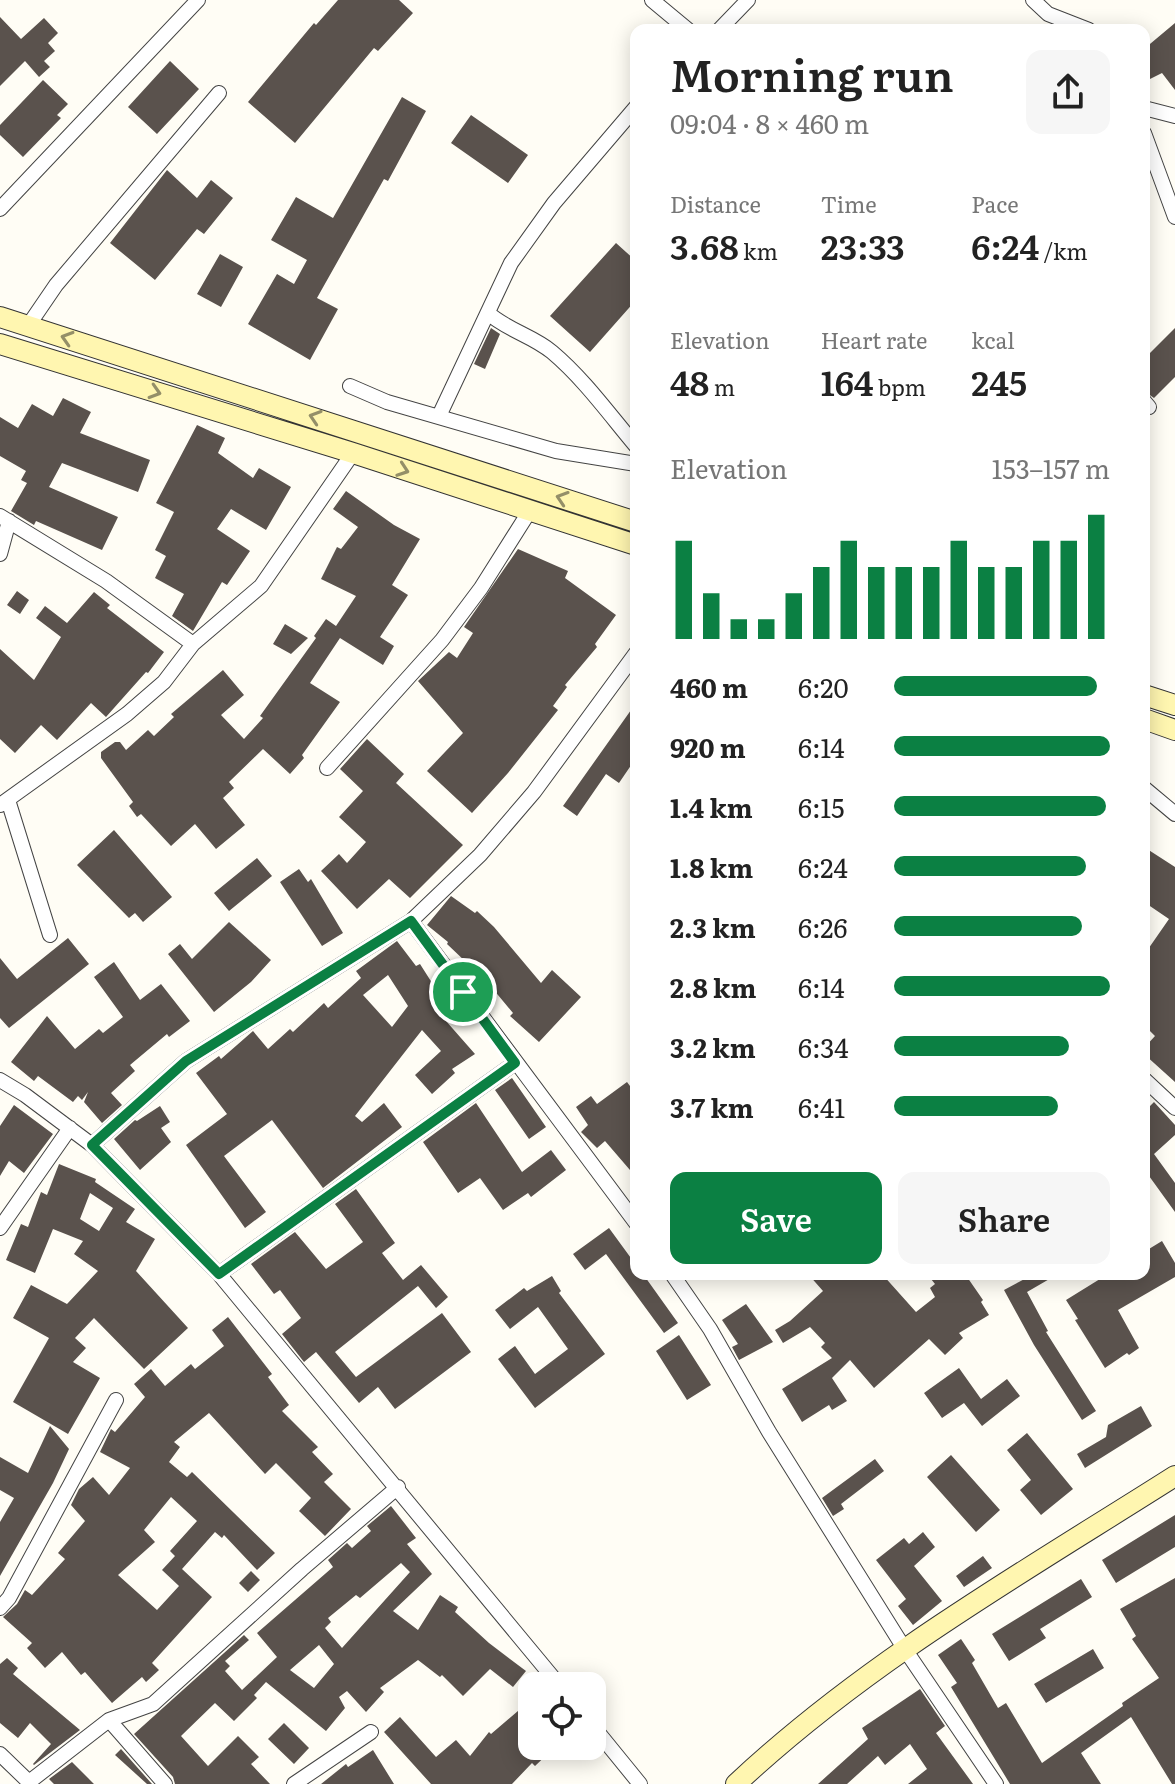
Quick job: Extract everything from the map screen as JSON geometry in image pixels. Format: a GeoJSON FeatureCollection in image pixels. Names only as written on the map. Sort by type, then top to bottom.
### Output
{"type":"FeatureCollection","features":[{"type":"Feature","properties":{"kind":"main road"},"geometry":{"type":"LineString","coordinates":[[0,317],[630,520]]}},
{"type":"Feature","properties":{"kind":"main road"},"geometry":{"type":"LineString","coordinates":[[0,344],[353,453],[630,543]]}},
{"type":"Feature","properties":{"kind":"main road"},"geometry":{"type":"LineString","coordinates":[[1150,697],[1175,705]]}},
{"type":"Feature","properties":{"kind":"main road"},"geometry":{"type":"LineString","coordinates":[[1150,721],[1175,730]]}},
{"type":"Feature","properties":{"kind":"main road"},"geometry":{"type":"LineString","coordinates":[[736,1784],[825,1705],[904,1648],[1175,1476]]}},
{"type":"Feature","properties":{"kind":"street"},"geometry":{"type":"LineString","coordinates":[[0,209],[198,0]]}},
{"type":"Feature","properties":{"kind":"street"},"geometry":{"type":"LineString","coordinates":[[652,0],[681,24]]}},
{"type":"Feature","properties":{"kind":"street"},"geometry":{"type":"LineString","coordinates":[[725,24],[748,0]]}},
{"type":"Feature","properties":{"kind":"street"},"geometry":{"type":"LineString","coordinates":[[1033,0],[1048,14],[1074,24]]}},
{"type":"Feature","properties":{"kind":"street"},"geometry":{"type":"LineString","coordinates":[[28,326],[56,285],[219,93]]}},
{"type":"Feature","properties":{"kind":"street"},"geometry":{"type":"LineString","coordinates":[[1150,110],[1175,116]]}},
{"type":"Feature","properties":{"kind":"street"},"geometry":{"type":"LineString","coordinates":[[439,416],[511,263],[545,215],[630,114]]}},
{"type":"Feature","properties":{"kind":"street"},"geometry":{"type":"LineString","coordinates":[[1150,149],[1175,217]]}},
{"type":"Feature","properties":{"kind":"street"},"geometry":{"type":"LineString","coordinates":[[488,313],[550,350],[583,383],[630,439]]}},
{"type":"Feature","properties":{"kind":"street"},"geometry":{"type":"LineString","coordinates":[[350,386],[387,402],[556,451],[630,463]]}},
{"type":"Feature","properties":{"kind":"street"},"geometry":{"type":"LineString","coordinates":[[50,935],[4,802],[127,714],[164,682],[193,644],[261,586],[353,453]]}},
{"type":"Feature","properties":{"kind":"street"},"geometry":{"type":"LineString","coordinates":[[327,768],[442,640],[481,588],[529,512]]}},
{"type":"Feature","properties":{"kind":"street"},"geometry":{"type":"LineString","coordinates":[[0,554],[5,518],[106,581],[193,644]]}},
{"type":"Feature","properties":{"kind":"street"},"geometry":{"type":"LineString","coordinates":[[92,1145],[186,1061],[411,921],[480,855],[534,792],[630,661]]}},
{"type":"Feature","properties":{"kind":"street"},"geometry":{"type":"LineString","coordinates":[[1150,793],[1175,814]]}},
{"type":"Feature","properties":{"kind":"street"},"geometry":{"type":"LineString","coordinates":[[411,921],[630,1215]]}},
{"type":"Feature","properties":{"kind":"street"},"geometry":{"type":"LineString","coordinates":[[219,1274],[515,1063]]}},
{"type":"Feature","properties":{"kind":"street"},"geometry":{"type":"LineString","coordinates":[[0,1080],[92,1145],[219,1274],[549,1672]]}},
{"type":"Feature","properties":{"kind":"street"},"geometry":{"type":"LineString","coordinates":[[1150,1085],[1175,1108]]}},
{"type":"Feature","properties":{"kind":"street"},"geometry":{"type":"LineString","coordinates":[[0,1228],[70,1128]]}},
{"type":"Feature","properties":{"kind":"street"},"geometry":{"type":"LineString","coordinates":[[676,1280],[710,1329],[769,1432],[904,1648],[996,1784]]}},
{"type":"Feature","properties":{"kind":"street"},"geometry":{"type":"LineString","coordinates":[[0,1608],[9,1598],[116,1400]]}},
{"type":"Feature","properties":{"kind":"street"},"geometry":{"type":"LineString","coordinates":[[0,1754],[30,1783],[109,1720],[153,1704],[398,1487]]}},
{"type":"Feature","properties":{"kind":"street"},"geometry":{"type":"LineString","coordinates":[[109,1720],[165,1784]]}},
{"type":"Feature","properties":{"kind":"street"},"geometry":{"type":"LineString","coordinates":[[294,1784],[371,1732]]}},
{"type":"Feature","properties":{"kind":"street"},"geometry":{"type":"LineString","coordinates":[[606,1742],[640,1784]]}},
{"type":"Feature","properties":{"kind":"building"},"geometry":{"type":"Polygon","coordinates":[[[338,0],[399,0],[413,13],[378,51],[374,48],[295,143],[248,102],[314,23],[316,25],[338,0]]]}},
{"type":"Feature","properties":{"kind":"building"},"geometry":{"type":"Polygon","coordinates":[[[0,17],[21,39],[44,18],[58,33],[48,43],[55,51],[44,61],[50,67],[39,77],[25,61],[0,86],[0,17]]]}},
{"type":"Feature","properties":{"kind":"building"},"geometry":{"type":"Polygon","coordinates":[[[1175,23],[1175,90],[1162,73],[1150,79],[1150,44],[1175,23]]]}},
{"type":"Feature","properties":{"kind":"building"},"geometry":{"type":"Polygon","coordinates":[[[170,61],[199,89],[157,134],[128,107],[170,61]]]}},
{"type":"Feature","properties":{"kind":"building"},"geometry":{"type":"Polygon","coordinates":[[[43,80],[68,104],[57,115],[61,118],[23,157],[0,135],[0,125],[43,80]]]}},
{"type":"Feature","properties":{"kind":"building"},"geometry":{"type":"Polygon","coordinates":[[[402,97],[426,111],[388,181],[384,179],[317,298],[338,309],[310,360],[248,324],[277,274],[294,284],[307,260],[271,240],[296,197],[333,218],[402,97]]]}},
{"type":"Feature","properties":{"kind":"building"},"geometry":{"type":"Polygon","coordinates":[[[471,115],[528,155],[508,183],[451,143],[471,115]]]}},
{"type":"Feature","properties":{"kind":"building"},"geometry":{"type":"Polygon","coordinates":[[[167,170],[197,198],[211,180],[233,198],[204,234],[197,229],[155,280],[110,243],[167,170]]]}},
{"type":"Feature","properties":{"kind":"building"},"geometry":{"type":"Polygon","coordinates":[[[616,243],[630,256],[630,307],[590,352],[550,316],[616,243]]]}},
{"type":"Feature","properties":{"kind":"building"},"geometry":{"type":"Polygon","coordinates":[[[220,254],[243,267],[221,307],[197,294],[220,254]]]}},
{"type":"Feature","properties":{"kind":"building"},"geometry":{"type":"Polygon","coordinates":[[[491,328],[500,334],[485,369],[474,364],[491,328]]]}},
{"type":"Feature","properties":{"kind":"building"},"geometry":{"type":"Polygon","coordinates":[[[1175,328],[1175,377],[1154,398],[1150,395],[1150,353],[1175,328]]]}},
{"type":"Feature","properties":{"kind":"building"},"geometry":{"type":"Polygon","coordinates":[[[63,398],[91,412],[80,433],[150,460],[138,492],[62,463],[49,487],[118,517],[102,550],[36,521],[34,525],[11,511],[27,483],[21,480],[26,471],[0,456],[0,417],[18,428],[32,404],[53,416],[63,398]]]}},
{"type":"Feature","properties":{"kind":"building"},"geometry":{"type":"Polygon","coordinates":[[[197,425],[225,438],[218,453],[253,478],[259,468],[291,487],[266,530],[231,509],[217,529],[250,551],[227,585],[222,582],[193,631],[172,616],[184,594],[155,578],[166,556],[155,550],[174,512],[156,503],[197,425]]]}},
{"type":"Feature","properties":{"kind":"building"},"geometry":{"type":"Polygon","coordinates":[[[346,491],[394,525],[420,539],[392,585],[408,595],[380,637],[394,646],[383,665],[340,638],[310,683],[340,702],[302,755],[304,758],[290,774],[263,749],[229,782],[234,788],[223,798],[245,825],[216,849],[195,824],[171,846],[141,814],[137,817],[129,806],[133,802],[101,758],[101,752],[115,742],[120,742],[126,750],[148,730],[154,736],[174,717],[171,714],[223,670],[244,695],[221,715],[244,739],[263,718],[260,716],[316,638],[314,636],[326,619],[336,626],[356,596],[321,579],[337,547],[341,549],[358,527],[333,509],[346,491]]]}},
{"type":"Feature","properties":{"kind":"building"},"geometry":{"type":"Polygon","coordinates":[[[518,549],[568,571],[565,578],[616,615],[595,644],[597,647],[565,685],[567,687],[553,706],[558,710],[472,813],[427,771],[463,733],[418,681],[449,652],[457,658],[473,633],[464,627],[518,549]]]}},
{"type":"Feature","properties":{"kind":"building"},"geometry":{"type":"Polygon","coordinates":[[[17,591],[29,600],[20,614],[7,605],[17,591]]]}},
{"type":"Feature","properties":{"kind":"building"},"geometry":{"type":"Polygon","coordinates":[[[94,592],[110,605],[107,608],[164,652],[106,717],[91,703],[57,740],[41,725],[15,753],[0,739],[0,649],[34,680],[61,637],[36,618],[45,606],[67,623],[94,592]]]}},
{"type":"Feature","properties":{"kind":"building"},"geometry":{"type":"Polygon","coordinates":[[[285,624],[308,638],[291,654],[273,644],[285,624]]]}},
{"type":"Feature","properties":{"kind":"building"},"geometry":{"type":"Polygon","coordinates":[[[630,711],[630,767],[619,783],[606,774],[577,816],[563,806],[630,711]]]}},
{"type":"Feature","properties":{"kind":"building"},"geometry":{"type":"Polygon","coordinates":[[[367,739],[404,774],[396,783],[463,845],[410,898],[389,879],[357,909],[321,871],[339,854],[347,863],[366,842],[339,817],[363,791],[340,769],[367,739]]]}},
{"type":"Feature","properties":{"kind":"building"},"geometry":{"type":"Polygon","coordinates":[[[114,830],[172,897],[143,922],[135,913],[129,918],[77,865],[114,830]]]}},
{"type":"Feature","properties":{"kind":"building"},"geometry":{"type":"Polygon","coordinates":[[[1150,851],[1175,867],[1175,1082],[1150,1059],[1150,1041],[1155,1036],[1150,1031],[1150,946],[1169,919],[1150,906],[1150,851]]]}},
{"type":"Feature","properties":{"kind":"building"},"geometry":{"type":"Polygon","coordinates":[[[257,858],[272,876],[229,911],[214,893],[257,858]]]}},
{"type":"Feature","properties":{"kind":"building"},"geometry":{"type":"Polygon","coordinates":[[[299,869],[308,882],[311,879],[343,933],[322,946],[280,882],[299,869]]]}},
{"type":"Feature","properties":{"kind":"building"},"geometry":{"type":"Polygon","coordinates":[[[451,896],[475,913],[477,911],[494,927],[541,983],[552,970],[581,997],[539,1042],[510,1016],[513,1013],[469,960],[467,963],[427,925],[451,896]]]}},
{"type":"Feature","properties":{"kind":"building"},"geometry":{"type":"Polygon","coordinates":[[[229,922],[271,960],[251,982],[214,1012],[168,954],[180,944],[192,959],[229,922]]]}},
{"type":"Feature","properties":{"kind":"building"},"geometry":{"type":"Polygon","coordinates":[[[68,938],[89,964],[9,1028],[0,1018],[0,958],[17,979],[68,938]]]}},
{"type":"Feature","properties":{"kind":"building"},"geometry":{"type":"Polygon","coordinates":[[[397,941],[416,966],[420,964],[434,986],[431,988],[454,1014],[446,1021],[475,1054],[452,1069],[455,1073],[432,1094],[415,1075],[441,1051],[422,1030],[355,1116],[362,1122],[384,1103],[402,1127],[323,1188],[272,1120],[224,1156],[266,1212],[245,1228],[186,1145],[227,1114],[196,1073],[219,1056],[221,1059],[253,1031],[268,1049],[290,1029],[293,1032],[324,1003],[328,1008],[361,978],[356,971],[397,941]],[[388,975],[363,995],[392,1027],[408,1006],[388,975]]]}},
{"type":"Feature","properties":{"kind":"building"},"geometry":{"type":"Polygon","coordinates":[[[114,962],[140,1000],[161,984],[190,1021],[169,1037],[167,1034],[130,1065],[135,1071],[111,1093],[122,1105],[102,1123],[84,1102],[88,1092],[82,1100],[78,1096],[73,1102],[38,1076],[34,1081],[11,1062],[47,1016],[75,1049],[99,1029],[103,1033],[123,1017],[94,977],[114,962]]]}},
{"type":"Feature","properties":{"kind":"building"},"geometry":{"type":"Polygon","coordinates":[[[512,1078],[546,1127],[529,1139],[495,1090],[512,1078]]]}},
{"type":"Feature","properties":{"kind":"building"},"geometry":{"type":"Polygon","coordinates":[[[627,1082],[630,1086],[630,1170],[605,1141],[597,1148],[581,1132],[588,1125],[576,1107],[591,1096],[597,1104],[627,1082]]]}},
{"type":"Feature","properties":{"kind":"building"},"geometry":{"type":"Polygon","coordinates":[[[1154,1102],[1175,1125],[1175,1135],[1154,1154],[1175,1183],[1175,1212],[1150,1177],[1150,1106],[1154,1102]]]}},
{"type":"Feature","properties":{"kind":"building"},"geometry":{"type":"Polygon","coordinates":[[[476,1103],[522,1172],[551,1150],[566,1170],[531,1197],[528,1193],[503,1210],[480,1178],[458,1193],[423,1142],[476,1103]]]}},
{"type":"Feature","properties":{"kind":"building"},"geometry":{"type":"Polygon","coordinates":[[[14,1105],[53,1134],[24,1173],[9,1161],[0,1176],[0,1126],[14,1105]]]}},
{"type":"Feature","properties":{"kind":"building"},"geometry":{"type":"Polygon","coordinates":[[[160,1106],[170,1122],[161,1128],[171,1142],[140,1170],[114,1139],[135,1120],[160,1106]]]}},
{"type":"Feature","properties":{"kind":"building"},"geometry":{"type":"Polygon","coordinates":[[[59,1164],[96,1179],[95,1182],[135,1209],[126,1222],[155,1239],[136,1271],[188,1328],[144,1369],[94,1318],[75,1338],[86,1348],[73,1362],[100,1378],[68,1434],[13,1402],[49,1338],[13,1318],[31,1285],[67,1304],[98,1271],[74,1254],[83,1241],[53,1229],[35,1273],[6,1260],[21,1224],[28,1227],[41,1192],[47,1195],[59,1164]],[[90,1193],[80,1219],[99,1231],[113,1208],[90,1193]]]}},
{"type":"Feature","properties":{"kind":"building"},"geometry":{"type":"Polygon","coordinates":[[[356,1189],[395,1243],[382,1253],[403,1280],[421,1265],[448,1297],[436,1308],[418,1286],[335,1352],[356,1377],[442,1313],[471,1352],[395,1409],[378,1387],[359,1403],[316,1352],[304,1362],[282,1334],[301,1318],[280,1290],[274,1294],[251,1264],[295,1232],[326,1269],[363,1242],[335,1204],[356,1189]]]}},
{"type":"Feature","properties":{"kind":"building"},"geometry":{"type":"Polygon","coordinates":[[[609,1228],[630,1257],[630,1280],[647,1280],[678,1323],[664,1333],[606,1254],[585,1270],[573,1254],[609,1228]]]}},
{"type":"Feature","properties":{"kind":"building"},"geometry":{"type":"Polygon","coordinates":[[[1162,1241],[1175,1263],[1175,1277],[1118,1310],[1139,1348],[1105,1368],[1066,1300],[1098,1280],[1150,1280],[1150,1248],[1162,1241]]]}},
{"type":"Feature","properties":{"kind":"building"},"geometry":{"type":"Polygon","coordinates":[[[552,1276],[561,1291],[559,1293],[605,1354],[535,1408],[498,1359],[515,1346],[535,1374],[568,1349],[538,1307],[510,1329],[495,1310],[524,1288],[527,1291],[552,1276]]]}},
{"type":"Feature","properties":{"kind":"building"},"geometry":{"type":"Polygon","coordinates":[[[813,1280],[887,1280],[916,1312],[935,1297],[930,1288],[935,1284],[932,1280],[969,1280],[989,1315],[959,1333],[963,1338],[945,1355],[929,1339],[874,1388],[850,1360],[832,1378],[847,1401],[832,1410],[829,1405],[802,1422],[782,1389],[832,1358],[821,1347],[825,1343],[810,1327],[783,1343],[775,1330],[790,1321],[823,1291],[813,1280]]]}},
{"type":"Feature","properties":{"kind":"building"},"geometry":{"type":"Polygon","coordinates":[[[1023,1280],[1048,1280],[1027,1292],[1046,1332],[1096,1411],[1082,1420],[1034,1345],[1004,1290],[1023,1280]]]}},
{"type":"Feature","properties":{"kind":"building"},"geometry":{"type":"Polygon","coordinates":[[[746,1304],[773,1342],[739,1360],[732,1347],[738,1344],[722,1320],[746,1304]]]}},
{"type":"Feature","properties":{"kind":"building"},"geometry":{"type":"Polygon","coordinates":[[[228,1317],[272,1374],[268,1377],[289,1405],[282,1411],[318,1447],[312,1452],[333,1474],[324,1482],[351,1509],[325,1536],[299,1511],[311,1498],[276,1463],[265,1474],[209,1413],[174,1442],[180,1447],[169,1462],[187,1477],[192,1472],[275,1553],[257,1570],[224,1535],[222,1538],[215,1532],[182,1569],[212,1597],[152,1663],[159,1670],[146,1682],[142,1677],[112,1703],[85,1672],[81,1675],[62,1652],[45,1668],[27,1648],[32,1643],[3,1617],[17,1604],[25,1590],[32,1595],[65,1559],[58,1553],[85,1521],[71,1505],[79,1489],[93,1477],[109,1495],[130,1468],[100,1452],[111,1429],[115,1432],[145,1397],[134,1384],[151,1369],[165,1386],[191,1364],[195,1369],[224,1346],[212,1330],[228,1317]],[[171,1497],[144,1530],[155,1542],[118,1575],[157,1610],[179,1586],[162,1570],[175,1556],[170,1551],[197,1521],[171,1497]]]}},
{"type":"Feature","properties":{"kind":"building"},"geometry":{"type":"Polygon","coordinates":[[[679,1335],[711,1385],[687,1400],[656,1351],[679,1335]]]}},
{"type":"Feature","properties":{"kind":"building"},"geometry":{"type":"Polygon","coordinates":[[[959,1368],[981,1399],[1007,1379],[1020,1396],[982,1426],[964,1403],[942,1418],[924,1393],[959,1368]]]}},
{"type":"Feature","properties":{"kind":"building"},"geometry":{"type":"Polygon","coordinates":[[[1141,1406],[1152,1426],[1085,1468],[1077,1454],[1106,1437],[1108,1425],[1141,1406]]]}},
{"type":"Feature","properties":{"kind":"building"},"geometry":{"type":"Polygon","coordinates":[[[50,1426],[69,1449],[0,1576],[0,1522],[14,1498],[0,1490],[0,1457],[28,1473],[50,1426]]]}},
{"type":"Feature","properties":{"kind":"building"},"geometry":{"type":"Polygon","coordinates":[[[1027,1433],[1073,1489],[1041,1515],[1020,1490],[1031,1480],[1007,1450],[1027,1433]]]}},
{"type":"Feature","properties":{"kind":"building"},"geometry":{"type":"Polygon","coordinates":[[[951,1455],[1000,1510],[976,1532],[927,1477],[951,1455]]]}},
{"type":"Feature","properties":{"kind":"building"},"geometry":{"type":"Polygon","coordinates":[[[875,1459],[884,1471],[841,1504],[844,1509],[833,1516],[822,1498],[875,1459]]]}},
{"type":"Feature","properties":{"kind":"building"},"geometry":{"type":"Polygon","coordinates":[[[391,1506],[416,1538],[407,1544],[432,1574],[393,1611],[418,1630],[440,1595],[458,1607],[455,1612],[489,1643],[526,1671],[518,1672],[518,1681],[513,1687],[490,1669],[463,1696],[442,1675],[440,1677],[418,1660],[380,1688],[384,1692],[366,1712],[347,1691],[339,1697],[345,1708],[326,1731],[266,1682],[254,1695],[257,1698],[234,1721],[215,1703],[181,1736],[208,1766],[238,1736],[259,1757],[251,1764],[270,1784],[175,1784],[173,1777],[134,1734],[244,1635],[249,1640],[225,1661],[230,1666],[225,1671],[242,1690],[277,1657],[257,1633],[333,1567],[328,1560],[347,1543],[352,1548],[371,1531],[367,1526],[391,1506]],[[401,1563],[360,1598],[356,1595],[328,1618],[331,1622],[325,1628],[342,1648],[410,1572],[401,1563]],[[319,1645],[290,1670],[314,1688],[334,1664],[319,1645]]]}},
{"type":"Feature","properties":{"kind":"building"},"geometry":{"type":"Polygon","coordinates":[[[1175,1515],[1175,1547],[1116,1583],[1102,1560],[1175,1515]]]}},
{"type":"Feature","properties":{"kind":"building"},"geometry":{"type":"Polygon","coordinates":[[[923,1532],[935,1547],[914,1566],[942,1601],[913,1625],[898,1606],[906,1599],[876,1560],[904,1538],[909,1544],[923,1532]]]}},
{"type":"Feature","properties":{"kind":"building"},"geometry":{"type":"Polygon","coordinates":[[[983,1556],[992,1568],[964,1587],[956,1576],[983,1556]]]}},
{"type":"Feature","properties":{"kind":"building"},"geometry":{"type":"Polygon","coordinates":[[[251,1571],[260,1580],[248,1592],[239,1583],[251,1571]]]}},
{"type":"Feature","properties":{"kind":"building"},"geometry":{"type":"Polygon","coordinates":[[[1175,1578],[1175,1784],[1172,1784],[1131,1717],[1081,1753],[1101,1784],[1010,1784],[951,1687],[957,1683],[938,1655],[961,1639],[975,1660],[972,1663],[998,1708],[1006,1703],[1042,1763],[1159,1678],[1132,1639],[1136,1636],[1120,1609],[1175,1578]]]}},
{"type":"Feature","properties":{"kind":"building"},"geometry":{"type":"Polygon","coordinates":[[[1081,1579],[1092,1597],[1040,1629],[1046,1638],[1009,1661],[992,1634],[1081,1579]]]}},
{"type":"Feature","properties":{"kind":"building"},"geometry":{"type":"Polygon","coordinates":[[[1093,1649],[1104,1668],[1046,1703],[1034,1684],[1093,1649]]]}},
{"type":"Feature","properties":{"kind":"building"},"geometry":{"type":"Polygon","coordinates":[[[7,1658],[18,1668],[13,1674],[80,1730],[34,1765],[51,1744],[30,1723],[18,1738],[0,1723],[0,1664],[7,1658]]]}},
{"type":"Feature","properties":{"kind":"building"},"geometry":{"type":"Polygon","coordinates":[[[920,1689],[945,1726],[936,1733],[973,1784],[908,1784],[927,1769],[910,1744],[885,1765],[878,1756],[847,1784],[818,1784],[868,1739],[862,1728],[920,1689]]]}},
{"type":"Feature","properties":{"kind":"building"},"geometry":{"type":"Polygon","coordinates":[[[518,1711],[518,1760],[541,1760],[535,1766],[532,1763],[512,1784],[431,1784],[384,1732],[400,1717],[436,1757],[456,1740],[470,1756],[489,1732],[491,1734],[518,1711]]]}},
{"type":"Feature","properties":{"kind":"building"},"geometry":{"type":"Polygon","coordinates":[[[284,1723],[309,1748],[294,1764],[268,1739],[284,1723]]]}},
{"type":"Feature","properties":{"kind":"building"},"geometry":{"type":"Polygon","coordinates":[[[121,1749],[152,1784],[147,1784],[115,1755],[121,1749]]]}},
{"type":"Feature","properties":{"kind":"building"},"geometry":{"type":"Polygon","coordinates":[[[373,1750],[394,1784],[321,1784],[346,1764],[348,1767],[373,1750]]]}},
{"type":"Feature","properties":{"kind":"building"},"geometry":{"type":"Polygon","coordinates":[[[72,1762],[94,1784],[54,1784],[49,1779],[72,1762]]]}},
{"type":"Feature","properties":{"kind":"route"},"geometry":{"type":"LineString","coordinates":[[411,921],[463,992],[515,1063],[219,1274],[92,1145],[186,1061],[411,921]]}}]}
